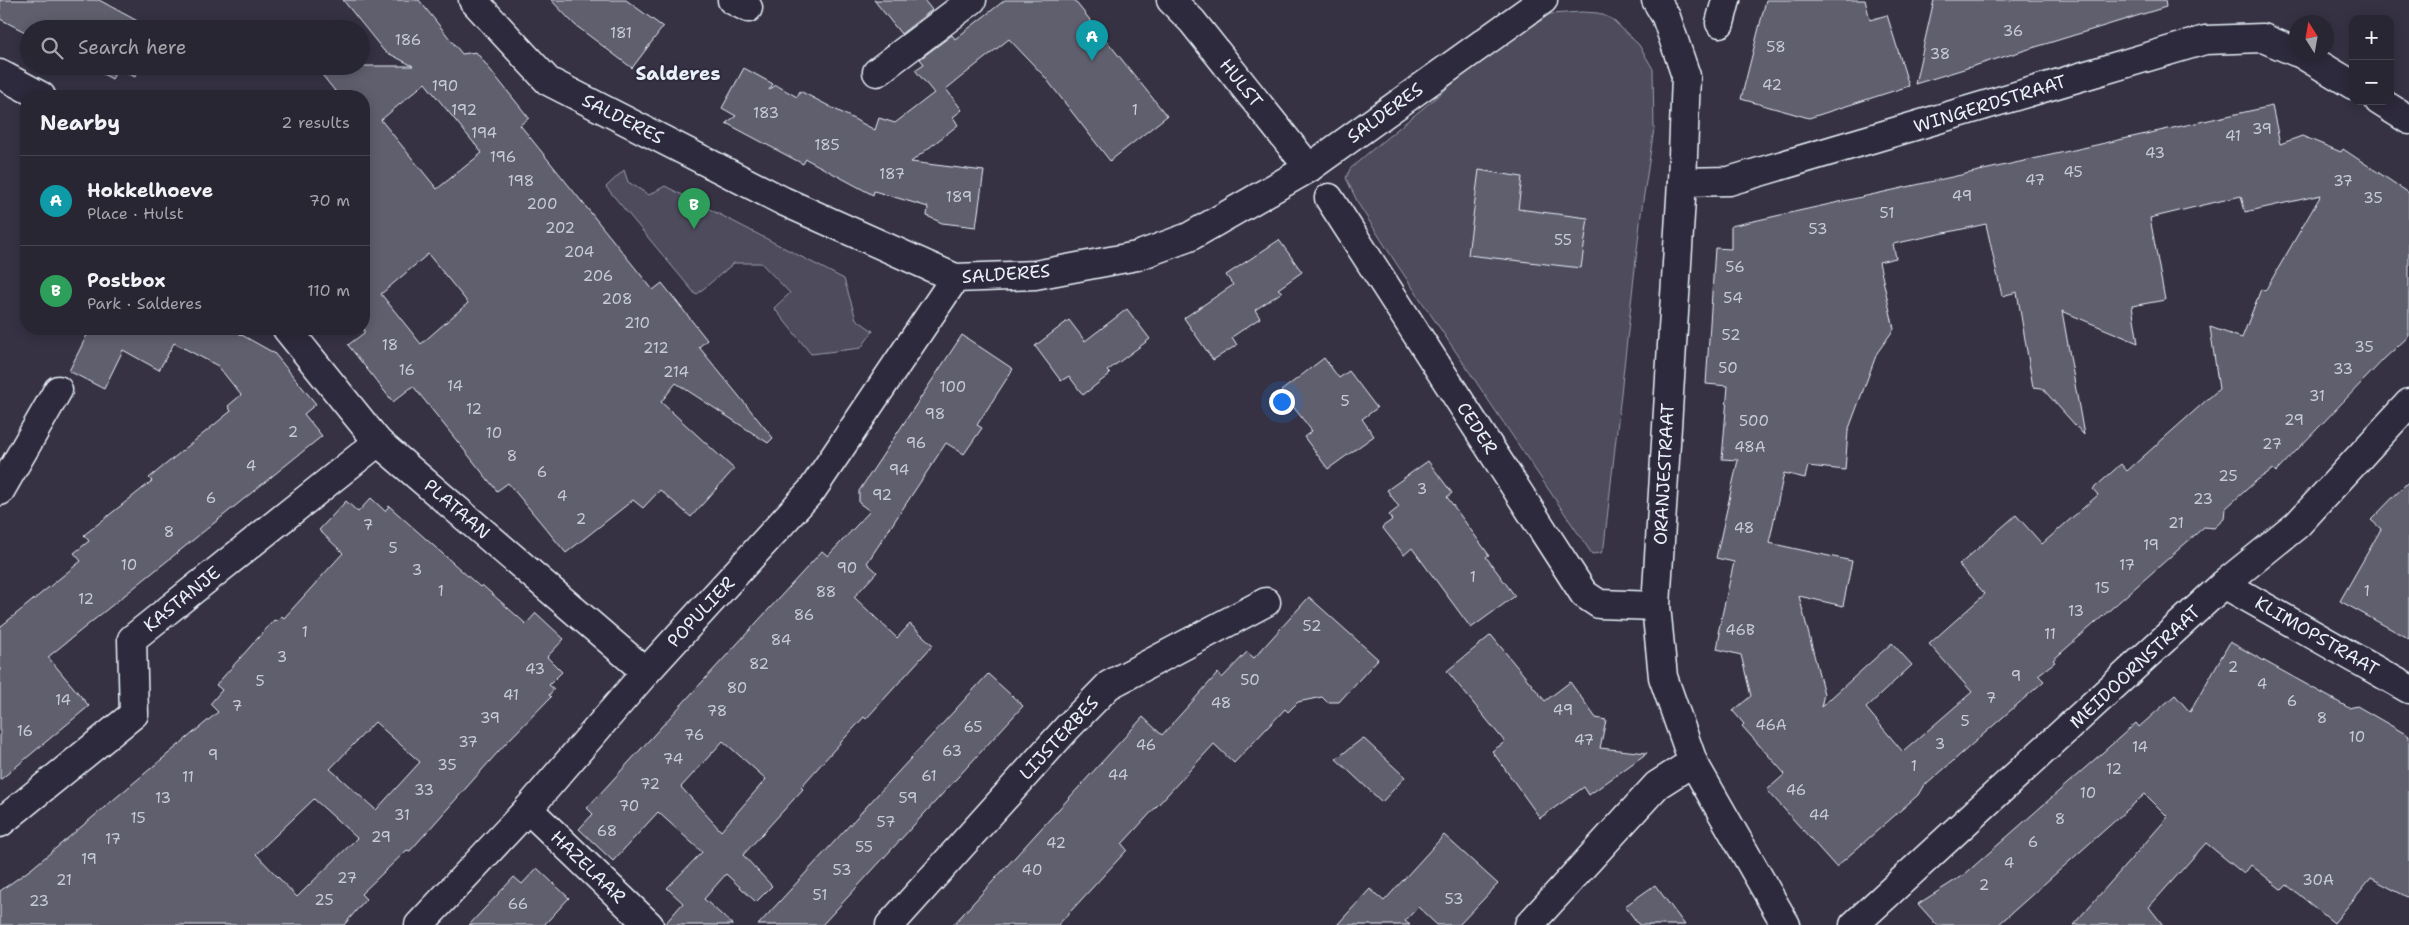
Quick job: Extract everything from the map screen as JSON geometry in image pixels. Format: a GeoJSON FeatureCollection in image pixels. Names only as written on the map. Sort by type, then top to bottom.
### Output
{"type":"FeatureCollection","features":[{"type":"Feature","properties":{"kind":"street","name":"SALDERES"},"geometry":{"type":"LineString","coordinates":[[473,0],[548,81],[782,201],[955,278],[1035,276],[1137,256],[1190,237],[1309,168],[1543,0]]}},
{"type":"Feature","properties":{"kind":"street"},"geometry":{"type":"LineString","coordinates":[[877,72],[972,0]]}},
{"type":"Feature","properties":{"kind":"street","name":"HULST"},"geometry":{"type":"LineString","coordinates":[[1172,0],[1192,22],[1309,168]]}},
{"type":"Feature","properties":{"kind":"street","name":"ORANJESTRAAT"},"geometry":{"type":"LineString","coordinates":[[1656,0],[1666,17],[1686,76],[1682,182],[1656,606],[1663,677],[1693,762],[1786,925]]}},
{"type":"Feature","properties":{"kind":"street","name":"WINGERDSTRAAT"},"geometry":{"type":"LineString","coordinates":[[1682,182],[1730,181],[2205,40],[2263,38],[2289,49]]}},
{"type":"Feature","properties":{"kind":"street","name":"WINGERDSTRAAT"},"geometry":{"type":"LineString","coordinates":[[2311,60],[2349,83]]}},
{"type":"Feature","properties":{"kind":"street"},"geometry":{"type":"LineString","coordinates":[[0,74],[30,90]]}},
{"type":"Feature","properties":{"kind":"street"},"geometry":{"type":"LineString","coordinates":[[2386,105],[2408,118]]}},
{"type":"Feature","properties":{"kind":"street","name":"CEDER"},"geometry":{"type":"LineString","coordinates":[[1329,198],[1584,594],[1599,604],[1656,606]]}},
{"type":"Feature","properties":{"kind":"street","name":"POPULIER"},"geometry":{"type":"LineString","coordinates":[[419,925],[528,809],[646,672],[812,490],[955,278]]}},
{"type":"Feature","properties":{"kind":"street","name":"PLATAAN"},"geometry":{"type":"LineString","coordinates":[[292,335],[378,442],[646,672]]}},
{"type":"Feature","properties":{"kind":"street"},"geometry":{"type":"LineString","coordinates":[[0,491],[58,390]]}},
{"type":"Feature","properties":{"kind":"street","name":"MEIDOORNSTRAAT"},"geometry":{"type":"LineString","coordinates":[[1854,925],[2224,584],[2297,525],[2409,403]]}},
{"type":"Feature","properties":{"kind":"street","name":"KASTANJE"},"geometry":{"type":"LineString","coordinates":[[0,824],[134,714],[132,639],[378,442]]}},
{"type":"Feature","properties":{"kind":"street","name":"KLIMOPSTRAAT"},"geometry":{"type":"LineString","coordinates":[[2224,584],[2409,689]]}},
{"type":"Feature","properties":{"kind":"street","name":"LIJSTERBES"},"geometry":{"type":"LineString","coordinates":[[890,925],[1067,728],[1109,685],[1266,602]]}},
{"type":"Feature","properties":{"kind":"street"},"geometry":{"type":"LineString","coordinates":[[1529,925],[1657,785],[1693,762]]}},
{"type":"Feature","properties":{"kind":"street","name":"HAZELAAR"},"geometry":{"type":"LineString","coordinates":[[528,809],[649,925]]}},
{"type":"Feature","properties":{"kind":"shaded area"},"geometry":{"type":"Polygon","coordinates":[[[1598,13],[1612,19],[1639,45],[1653,69],[1654,129],[1641,214],[1604,546],[1601,553],[1592,554],[1396,263],[1359,205],[1346,178],[1350,169],[1367,154],[1478,63],[1550,14],[1598,13]]]}},
{"type":"Feature","properties":{"kind":"shaded area"},"geometry":{"type":"Polygon","coordinates":[[[624,170],[628,182],[649,195],[665,186],[844,279],[856,319],[873,331],[861,348],[811,354],[774,308],[790,293],[761,263],[734,263],[696,295],[606,187],[624,170]]]}},
{"type":"Feature","properties":{"kind":"building"},"geometry":{"type":"Polygon","coordinates":[[[0,0],[99,0],[136,20],[20,20],[20,29],[0,19],[0,0]]]}},
{"type":"Feature","properties":{"kind":"building"},"geometry":{"type":"Polygon","coordinates":[[[343,0],[419,0],[462,54],[476,52],[529,118],[520,125],[653,290],[662,283],[707,340],[699,347],[773,438],[768,443],[676,383],[661,402],[734,469],[691,517],[660,490],[643,508],[633,500],[566,553],[508,483],[497,491],[413,386],[393,402],[348,345],[361,335],[370,335],[370,90],[334,90],[322,75],[370,75],[370,66],[413,66],[384,51],[370,34],[370,20],[359,20],[343,0]],[[425,83],[381,120],[437,189],[482,153],[425,83]],[[428,254],[381,294],[421,344],[468,303],[428,254]]]}},
{"type":"Feature","properties":{"kind":"building"},"geometry":{"type":"Polygon","coordinates":[[[551,0],[626,0],[663,27],[632,68],[575,25],[551,0]]]}},
{"type":"Feature","properties":{"kind":"building"},"geometry":{"type":"Polygon","coordinates":[[[874,0],[924,0],[932,10],[901,34],[874,0]]]}},
{"type":"Feature","properties":{"kind":"building"},"geometry":{"type":"Polygon","coordinates":[[[1005,0],[1074,0],[1167,116],[1110,161],[1044,76],[1009,39],[946,89],[962,110],[953,117],[958,125],[911,162],[984,171],[976,227],[942,223],[927,216],[928,207],[874,191],[873,195],[806,159],[803,164],[726,123],[736,116],[722,108],[744,68],[773,84],[769,90],[776,85],[797,97],[800,91],[875,130],[879,118],[895,123],[934,93],[915,70],[924,64],[920,59],[952,35],[955,39],[1005,0]]]}},
{"type":"Feature","properties":{"kind":"building"},"geometry":{"type":"Polygon","coordinates":[[[1766,0],[1865,0],[1870,20],[1887,15],[1909,86],[1809,118],[1741,99],[1766,0]]]}},
{"type":"Feature","properties":{"kind":"building"},"geometry":{"type":"Polygon","coordinates":[[[1934,0],[2165,0],[2166,7],[1915,84],[1934,0]]]}},
{"type":"Feature","properties":{"kind":"building"},"geometry":{"type":"Polygon","coordinates":[[[105,75],[114,75],[112,79],[105,75]]]}},
{"type":"Feature","properties":{"kind":"building"},"geometry":{"type":"Polygon","coordinates":[[[2272,106],[2280,144],[2302,136],[2341,152],[2343,149],[2409,193],[2409,336],[2385,358],[2276,472],[2273,469],[2256,481],[2225,509],[2224,519],[2214,528],[2204,527],[2053,660],[2055,662],[2038,675],[2044,681],[1927,784],[1925,783],[1918,795],[1836,867],[1767,790],[1785,774],[1742,726],[1744,724],[1733,711],[1751,696],[1741,655],[1717,649],[1720,633],[1718,633],[1734,562],[1716,558],[1738,460],[1722,459],[1728,386],[1706,384],[1715,248],[1731,249],[1731,226],[2272,106]],[[2321,195],[2245,212],[2241,196],[2150,218],[2165,300],[2132,306],[2138,343],[2062,311],[2084,435],[2042,388],[2033,387],[2017,292],[2002,296],[1986,224],[1893,244],[1896,258],[1879,262],[1894,329],[1877,353],[1848,431],[1845,470],[1808,466],[1805,478],[1784,473],[1769,543],[1852,561],[1843,606],[1799,596],[1824,694],[1821,707],[1892,643],[1912,665],[1866,708],[1903,752],[1972,692],[1929,644],[1985,594],[1959,565],[2016,515],[2042,544],[2098,495],[2093,489],[2121,464],[2127,471],[2219,389],[2210,327],[2242,338],[2261,289],[2265,291],[2321,195]]]}},
{"type":"Feature","properties":{"kind":"building"},"geometry":{"type":"Polygon","coordinates":[[[1479,170],[1522,177],[1518,209],[1588,218],[1581,268],[1468,255],[1479,170]]]}},
{"type":"Feature","properties":{"kind":"building"},"geometry":{"type":"Polygon","coordinates":[[[1279,240],[1302,272],[1278,289],[1282,292],[1255,310],[1260,318],[1232,337],[1237,345],[1213,360],[1184,318],[1233,285],[1226,275],[1279,240]]]}},
{"type":"Feature","properties":{"kind":"building"},"geometry":{"type":"Polygon","coordinates":[[[1127,309],[1150,339],[1107,371],[1110,374],[1083,395],[1069,376],[1061,381],[1035,346],[1069,320],[1085,341],[1127,309]]]}},
{"type":"Feature","properties":{"kind":"building"},"geometry":{"type":"Polygon","coordinates":[[[87,335],[242,335],[274,353],[316,404],[304,414],[322,436],[48,657],[89,706],[0,780],[0,627],[81,561],[74,553],[89,541],[84,535],[152,481],[149,478],[231,411],[228,406],[241,395],[218,366],[174,343],[159,370],[123,350],[104,389],[69,371],[87,335]]]}},
{"type":"Feature","properties":{"kind":"building"},"geometry":{"type":"Polygon","coordinates":[[[962,335],[1013,369],[977,425],[982,428],[964,454],[946,443],[867,563],[877,572],[854,597],[897,638],[910,624],[933,645],[866,719],[864,717],[832,752],[801,787],[803,789],[743,855],[772,886],[756,902],[726,874],[704,899],[733,925],[664,925],[683,903],[667,888],[702,852],[658,812],[613,861],[579,829],[593,814],[587,808],[822,551],[828,556],[870,511],[859,503],[859,491],[962,335]],[[723,741],[681,787],[721,831],[766,779],[723,741]]]}},
{"type":"Feature","properties":{"kind":"building"},"geometry":{"type":"Polygon","coordinates":[[[1324,358],[1339,378],[1349,371],[1377,408],[1362,419],[1374,436],[1328,469],[1304,437],[1312,431],[1281,391],[1324,358]]]}},
{"type":"Feature","properties":{"kind":"building"},"geometry":{"type":"Polygon","coordinates":[[[1428,461],[1452,493],[1447,497],[1489,555],[1486,557],[1515,596],[1471,628],[1412,548],[1404,555],[1382,527],[1392,520],[1389,515],[1399,507],[1387,490],[1428,461]]]}},
{"type":"Feature","properties":{"kind":"building"},"geometry":{"type":"Polygon","coordinates":[[[2409,481],[2409,639],[2340,601],[2381,529],[2371,520],[2409,481]]]}},
{"type":"Feature","properties":{"kind":"building"},"geometry":{"type":"Polygon","coordinates":[[[371,498],[385,511],[389,506],[480,587],[482,585],[526,624],[536,613],[564,639],[547,657],[562,672],[549,685],[554,689],[549,695],[551,697],[506,743],[410,851],[407,850],[361,894],[366,899],[344,925],[0,925],[0,891],[31,869],[218,712],[210,704],[222,690],[216,685],[274,620],[277,621],[282,616],[284,618],[343,553],[319,530],[346,501],[358,512],[371,498]],[[375,722],[330,769],[376,810],[420,762],[375,722]],[[314,799],[256,854],[297,897],[357,838],[314,799]]]}},
{"type":"Feature","properties":{"kind":"building"},"geometry":{"type":"Polygon","coordinates":[[[1309,597],[1378,659],[1339,702],[1327,702],[1322,697],[1298,702],[1288,712],[1285,709],[1234,763],[1214,744],[1122,844],[1127,850],[1058,925],[953,925],[1143,717],[1162,735],[1218,673],[1222,678],[1247,652],[1254,658],[1309,597]]]}},
{"type":"Feature","properties":{"kind":"building"},"geometry":{"type":"Polygon","coordinates":[[[1491,635],[1545,701],[1570,682],[1596,718],[1606,720],[1600,748],[1647,753],[1589,795],[1584,787],[1540,818],[1492,751],[1505,742],[1447,671],[1491,635]]]}},
{"type":"Feature","properties":{"kind":"building"},"geometry":{"type":"Polygon","coordinates":[[[2230,642],[2349,708],[2357,706],[2409,736],[2409,898],[2371,878],[2334,923],[2287,885],[2282,890],[2251,865],[2244,874],[2206,843],[2149,907],[2163,925],[2073,925],[2168,817],[2145,794],[1998,925],[1937,925],[1918,904],[1965,874],[2136,723],[2139,727],[2175,695],[2190,712],[2230,642]]]}},
{"type":"Feature","properties":{"kind":"building"},"geometry":{"type":"Polygon","coordinates":[[[988,674],[1023,706],[822,925],[758,925],[988,674]]]}},
{"type":"Feature","properties":{"kind":"building"},"geometry":{"type":"Polygon","coordinates":[[[1363,738],[1405,777],[1382,802],[1336,759],[1363,738]]]}},
{"type":"Feature","properties":{"kind":"building"},"geometry":{"type":"Polygon","coordinates":[[[1444,835],[1498,884],[1459,925],[1437,925],[1418,907],[1405,921],[1410,925],[1337,925],[1370,889],[1384,901],[1444,835]]]}},
{"type":"Feature","properties":{"kind":"building"},"geometry":{"type":"Polygon","coordinates":[[[537,868],[569,898],[544,925],[469,925],[514,877],[522,884],[537,868]]]}},
{"type":"Feature","properties":{"kind":"building"},"geometry":{"type":"Polygon","coordinates":[[[1655,885],[1685,925],[1639,925],[1625,906],[1655,885]]]}},
{"type":"Feature","properties":{"kind":"place","name":"Hokkelhoeve"},"geometry":{"type":"Point","coordinates":[1092,61]}},
{"type":"Feature","properties":{"kind":"place","name":"Postbox"},"geometry":{"type":"Point","coordinates":[694,229]}},
{"type":"Feature","properties":{"kind":"district","name":"Salderes"},"geometry":{"type":"Point","coordinates":[678,73]}}]}
